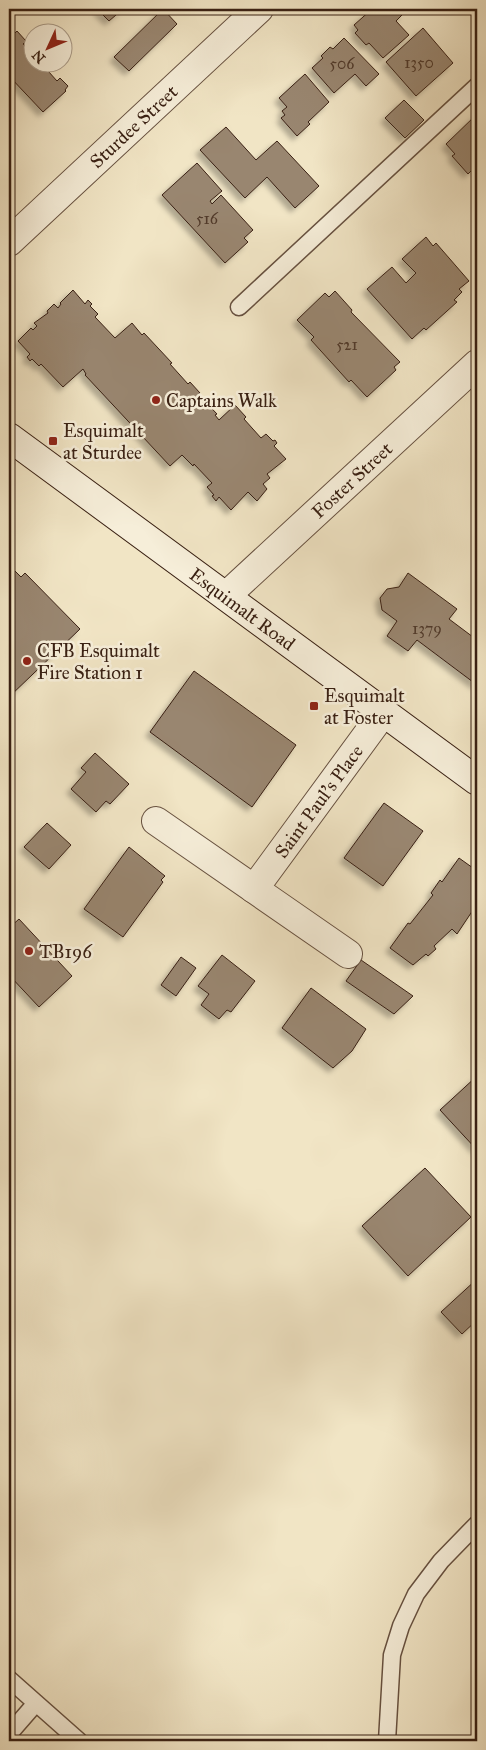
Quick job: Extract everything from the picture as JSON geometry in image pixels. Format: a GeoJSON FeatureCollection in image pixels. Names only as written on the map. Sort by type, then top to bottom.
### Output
{"type":"FeatureCollection","features":[{"type":"Feature","properties":{"kind":"street","name":"Sturdee Street"},"geometry":{"type":"LineString","coordinates":[[9,242],[253,11]]}},
{"type":"Feature","properties":{"kind":"street","name":"Foster Street"},"geometry":{"type":"LineString","coordinates":[[226,596],[477,364]]}},
{"type":"Feature","properties":{"kind":"street","name":"Esquimalt Road"},"geometry":{"type":"LineString","coordinates":[[9,437],[477,781]]}},
{"type":"Feature","properties":{"kind":"street","name":"Saint Paul's Place"},"geometry":{"type":"LineString","coordinates":[[254,889],[383,713]]}},
{"type":"Feature","properties":{"kind":"street"},"geometry":{"type":"LineString","coordinates":[[156,821],[348,954]]}},
{"type":"Feature","properties":{"kind":"lane"},"geometry":{"type":"LineString","coordinates":[[239,307],[477,86]]}},
{"type":"Feature","properties":{"kind":"lane"},"geometry":{"type":"LineString","coordinates":[[386,1741],[392,1655],[401,1626],[416,1594],[441,1561],[477,1524]]}},
{"type":"Feature","properties":{"kind":"lane"},"geometry":{"type":"LineString","coordinates":[[9,1679],[79,1741]]}},
{"type":"Feature","properties":{"kind":"lane"},"geometry":{"type":"LineString","coordinates":[[9,1734],[36,1703]]}},
{"type":"Feature","properties":{"kind":"building"},"geometry":{"type":"Polygon","coordinates":[[[97,9],[123,9],[109,21],[97,9]]]}},
{"type":"Feature","properties":{"kind":"building"},"geometry":{"type":"Polygon","coordinates":[[[163,9],[177,24],[129,71],[114,57],[163,9]]]}},
{"type":"Feature","properties":{"kind":"building"},"geometry":{"type":"Polygon","coordinates":[[[372,9],[399,9],[404,13],[396,21],[409,35],[383,58],[369,43],[366,45],[355,33],[358,30],[354,25],[372,9]]]}},
{"type":"Feature","properties":{"kind":"building"},"geometry":{"type":"Polygon","coordinates":[[[423,28],[453,63],[416,96],[386,62],[423,28]]]}},
{"type":"Feature","properties":{"kind":"building"},"geometry":{"type":"Polygon","coordinates":[[[9,29],[14,34],[17,31],[22,37],[22,72],[49,72],[57,81],[60,78],[68,86],[66,91],[43,112],[9,76],[9,29]]]}},
{"type":"Feature","properties":{"kind":"building"},"geometry":{"type":"Polygon","coordinates":[[[344,38],[379,74],[366,86],[355,74],[334,93],[312,68],[323,58],[321,56],[330,47],[333,49],[344,38]]]}},
{"type":"Feature","properties":{"kind":"building"},"geometry":{"type":"Polygon","coordinates":[[[305,74],[329,102],[308,122],[310,124],[297,136],[281,118],[285,115],[282,111],[287,107],[279,98],[305,74]]]}},
{"type":"Feature","properties":{"kind":"building"},"geometry":{"type":"Polygon","coordinates":[[[404,100],[424,120],[405,138],[385,118],[404,100]]]}},
{"type":"Feature","properties":{"kind":"building"},"geometry":{"type":"Polygon","coordinates":[[[477,114],[477,165],[468,174],[452,156],[455,154],[446,144],[477,114]]]}},
{"type":"Feature","properties":{"kind":"building"},"geometry":{"type":"Polygon","coordinates":[[[226,127],[256,160],[277,141],[319,186],[295,208],[267,177],[245,198],[200,150],[226,127]]]}},
{"type":"Feature","properties":{"kind":"building"},"geometry":{"type":"Polygon","coordinates":[[[197,163],[222,191],[210,201],[212,204],[221,195],[253,230],[244,238],[248,242],[225,263],[162,195],[197,163]]]}},
{"type":"Feature","properties":{"kind":"building"},"geometry":{"type":"Polygon","coordinates":[[[426,237],[433,246],[436,243],[469,281],[459,289],[462,292],[454,300],[457,302],[426,330],[424,328],[412,339],[367,289],[392,267],[406,283],[416,273],[402,259],[426,237]]]}},
{"type":"Feature","properties":{"kind":"building","name":"Captains Walk"},"geometry":{"type":"Polygon","coordinates":[[[73,290],[85,304],[88,300],[92,304],[90,306],[98,314],[95,317],[115,338],[132,323],[142,335],[144,333],[172,363],[170,364],[188,384],[190,382],[200,393],[198,394],[217,414],[215,415],[219,420],[235,405],[246,417],[244,419],[261,438],[266,434],[273,441],[275,440],[277,443],[274,446],[286,459],[267,474],[270,478],[263,484],[267,489],[257,501],[248,492],[231,510],[219,497],[216,501],[212,496],[214,495],[207,487],[212,483],[194,464],[193,466],[182,455],[170,466],[85,375],[83,369],[63,387],[41,364],[39,366],[32,359],[30,361],[27,357],[30,354],[18,341],[31,328],[33,330],[37,326],[34,323],[48,313],[47,311],[54,304],[58,308],[60,303],[73,290]]]}},
{"type":"Feature","properties":{"kind":"building"},"geometry":{"type":"Polygon","coordinates":[[[335,291],[352,310],[351,312],[400,362],[394,367],[396,370],[367,397],[351,380],[349,382],[311,340],[314,337],[297,320],[325,293],[329,297],[335,291]]]}},
{"type":"Feature","properties":{"kind":"building","name":"CFB Esquimalt Fire Station 1"},"geometry":{"type":"Polygon","coordinates":[[[9,565],[21,577],[25,573],[80,629],[9,697],[9,565]]]}},
{"type":"Feature","properties":{"kind":"building"},"geometry":{"type":"Polygon","coordinates":[[[408,573],[457,609],[449,619],[477,640],[477,685],[417,640],[408,651],[387,636],[397,621],[382,610],[380,598],[387,589],[399,587],[408,573]]]}},
{"type":"Feature","properties":{"kind":"building"},"geometry":{"type":"Polygon","coordinates":[[[194,671],[296,745],[252,807],[150,732],[194,671]]]}},
{"type":"Feature","properties":{"kind":"building"},"geometry":{"type":"Polygon","coordinates":[[[95,753],[129,784],[110,804],[106,801],[96,812],[71,789],[86,772],[81,768],[95,753]]]}},
{"type":"Feature","properties":{"kind":"building"},"geometry":{"type":"Polygon","coordinates":[[[384,803],[423,831],[383,886],[344,858],[384,803]]]}},
{"type":"Feature","properties":{"kind":"building"},"geometry":{"type":"Polygon","coordinates":[[[47,823],[71,845],[49,869],[24,847],[47,823]]]}},
{"type":"Feature","properties":{"kind":"building"},"geometry":{"type":"Polygon","coordinates":[[[129,847],[165,876],[161,880],[163,882],[123,937],[84,909],[129,847]]]}},
{"type":"Feature","properties":{"kind":"building"},"geometry":{"type":"Polygon","coordinates":[[[459,858],[473,868],[477,867],[477,904],[457,934],[452,929],[434,946],[436,949],[428,956],[426,954],[413,965],[390,948],[408,923],[410,924],[433,895],[431,893],[440,880],[442,882],[459,858]]]}},
{"type":"Feature","properties":{"kind":"building","name":"TB196"},"geometry":{"type":"Polygon","coordinates":[[[19,919],[72,976],[39,1007],[9,975],[9,928],[19,919]]]}},
{"type":"Feature","properties":{"kind":"building"},"geometry":{"type":"Polygon","coordinates":[[[222,955],[255,981],[231,1012],[227,1010],[219,1019],[201,1005],[209,994],[198,986],[222,955]]]}},
{"type":"Feature","properties":{"kind":"building"},"geometry":{"type":"Polygon","coordinates":[[[181,957],[196,968],[176,996],[161,985],[181,957]]]}},
{"type":"Feature","properties":{"kind":"building"},"geometry":{"type":"Polygon","coordinates":[[[361,960],[413,996],[394,1014],[346,981],[361,960]]]}},
{"type":"Feature","properties":{"kind":"building"},"geometry":{"type":"Polygon","coordinates":[[[311,988],[366,1029],[352,1051],[333,1068],[282,1028],[311,988]]]}},
{"type":"Feature","properties":{"kind":"building"},"geometry":{"type":"Polygon","coordinates":[[[477,1076],[477,1150],[440,1110],[477,1076]]]}},
{"type":"Feature","properties":{"kind":"building"},"geometry":{"type":"Polygon","coordinates":[[[425,1168],[471,1217],[408,1276],[362,1226],[425,1168]]]}},
{"type":"Feature","properties":{"kind":"building"},"geometry":{"type":"Polygon","coordinates":[[[477,1279],[477,1320],[462,1334],[441,1312],[477,1279]]]}},
{"type":"Feature","properties":{"kind":"place","name":"Captains Walk"},"geometry":{"type":"Point","coordinates":[156,400]}},
{"type":"Feature","properties":{"kind":"place","name":"Esquimalt at Sturdee"},"geometry":{"type":"Point","coordinates":[53,441]}},
{"type":"Feature","properties":{"kind":"place","name":"CFB Esquimalt Fire Station 1"},"geometry":{"type":"Point","coordinates":[27,661]}},
{"type":"Feature","properties":{"kind":"place","name":"Esquimalt at Foster"},"geometry":{"type":"Point","coordinates":[314,706]}},
{"type":"Feature","properties":{"kind":"place","name":"TB196"},"geometry":{"type":"Point","coordinates":[29,951]}}]}
